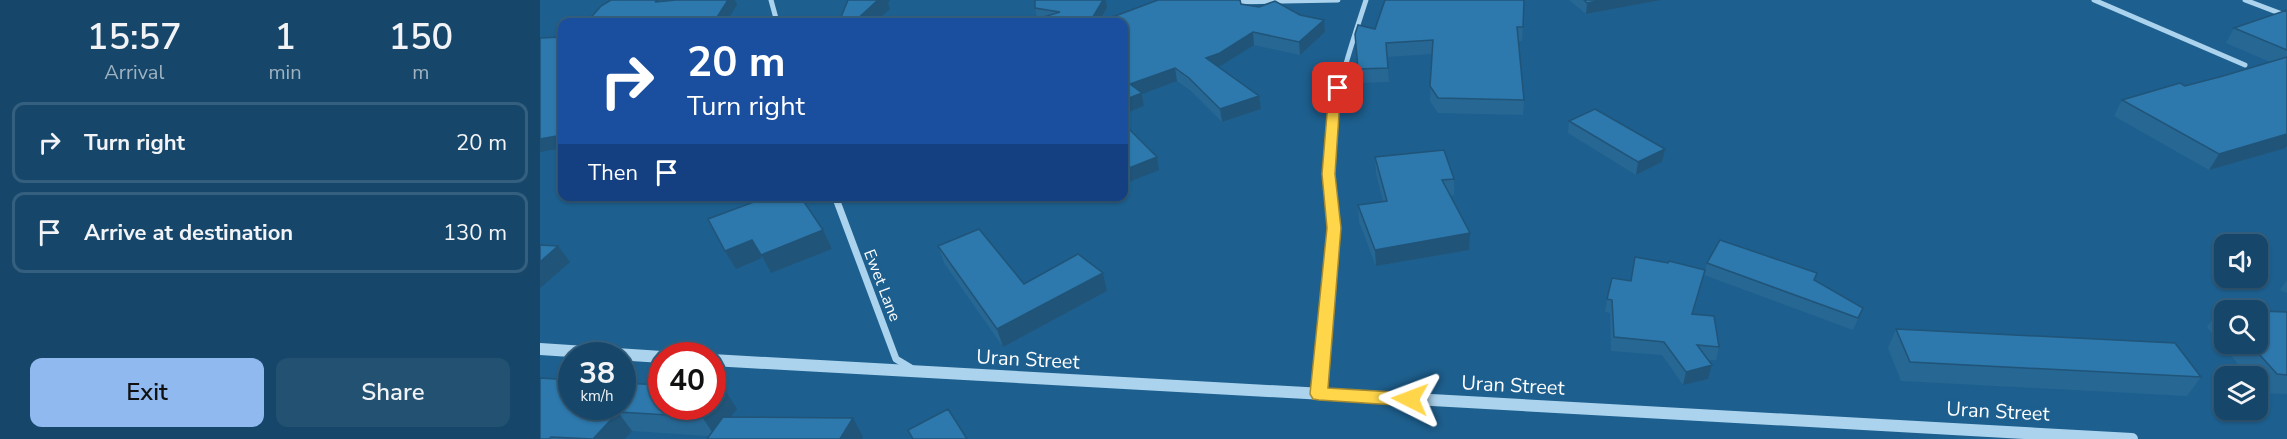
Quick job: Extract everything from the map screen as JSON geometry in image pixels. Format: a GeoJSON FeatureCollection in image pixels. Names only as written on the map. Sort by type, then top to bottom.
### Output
{"type":"FeatureCollection","features":[{"type":"Feature","properties":{"kind":"street"},"geometry":{"type":"LineString","coordinates":[[771,0],[776,18]]}},
{"type":"Feature","properties":{"kind":"street"},"geometry":{"type":"LineString","coordinates":[[1228,2],[1338,0]]}},
{"type":"Feature","properties":{"kind":"street"},"geometry":{"type":"LineString","coordinates":[[1319,394],[1334,228],[1329,174],[1333,114],[1338,88],[1366,0]]}},
{"type":"Feature","properties":{"kind":"street"},"geometry":{"type":"LineString","coordinates":[[2094,0],[2245,65]]}},
{"type":"Feature","properties":{"kind":"street"},"geometry":{"type":"LineString","coordinates":[[2245,0],[2287,16]]}},
{"type":"Feature","properties":{"kind":"street","name":"Ewet Lane"},"geometry":{"type":"LineString","coordinates":[[837,201],[896,359],[919,373]]}},
{"type":"Feature","properties":{"kind":"street"},"geometry":{"type":"LineString","coordinates":[[540,349],[648,356]]}},
{"type":"Feature","properties":{"kind":"street","name":"Uran Street"},"geometry":{"type":"LineString","coordinates":[[726,361],[2132,439]]}},
{"type":"Feature","properties":{"kind":"building"},"geometry":{"type":"Polygon","coordinates":[[[611,0],[658,0],[655,2],[728,0],[717,18],[590,18],[601,6],[611,0]]]}},
{"type":"Feature","properties":{"kind":"building"},"geometry":{"type":"Polygon","coordinates":[[[848,0],[878,0],[858,18],[841,18],[848,0]]]}},
{"type":"Feature","properties":{"kind":"building"},"geometry":{"type":"Polygon","coordinates":[[[1035,0],[1103,0],[1092,18],[1040,18],[1060,12],[1035,8],[1035,0]]]}},
{"type":"Feature","properties":{"kind":"building"},"geometry":{"type":"Polygon","coordinates":[[[1158,0],[1240,0],[1241,4],[1259,7],[1275,1],[1300,15],[1324,20],[1299,42],[1253,32],[1220,53],[1206,58],[1259,96],[1220,109],[1189,78],[1175,68],[1130,84],[1142,93],[1128,98],[1128,18],[1110,18],[1158,0]]]}},
{"type":"Feature","properties":{"kind":"building"},"geometry":{"type":"Polygon","coordinates":[[[1385,0],[1524,0],[1523,27],[1517,27],[1524,100],[1438,98],[1430,86],[1433,40],[1386,43],[1388,68],[1358,69],[1355,34],[1358,25],[1375,29],[1385,0]]]}},
{"type":"Feature","properties":{"kind":"building"},"geometry":{"type":"Polygon","coordinates":[[[1584,0],[1602,0],[1587,3],[1584,0]]]}},
{"type":"Feature","properties":{"kind":"building"},"geometry":{"type":"Polygon","coordinates":[[[2287,10],[2287,50],[2234,28],[2287,10]]]}},
{"type":"Feature","properties":{"kind":"building"},"geometry":{"type":"Polygon","coordinates":[[[558,37],[558,136],[540,139],[540,38],[558,37]]]}},
{"type":"Feature","properties":{"kind":"building"},"geometry":{"type":"Polygon","coordinates":[[[2287,57],[2287,134],[2219,154],[2122,100],[2180,83],[2185,86],[2287,57]]]}},
{"type":"Feature","properties":{"kind":"building"},"geometry":{"type":"Polygon","coordinates":[[[1595,109],[1665,149],[1638,162],[1569,121],[1595,109]]]}},
{"type":"Feature","properties":{"kind":"building"},"geometry":{"type":"Polygon","coordinates":[[[1128,128],[1157,157],[1128,168],[1128,128]]]}},
{"type":"Feature","properties":{"kind":"building"},"geometry":{"type":"Polygon","coordinates":[[[1444,150],[1454,179],[1442,180],[1470,233],[1375,250],[1358,205],[1387,201],[1375,157],[1444,150]]]}},
{"type":"Feature","properties":{"kind":"building"},"geometry":{"type":"Polygon","coordinates":[[[757,201],[803,201],[823,230],[761,255],[752,240],[725,251],[708,219],[757,201]]]}},
{"type":"Feature","properties":{"kind":"building"},"geometry":{"type":"Polygon","coordinates":[[[979,229],[1024,284],[1078,254],[1103,273],[997,329],[938,246],[979,229]]]}},
{"type":"Feature","properties":{"kind":"building"},"geometry":{"type":"Polygon","coordinates":[[[1720,240],[1817,273],[1814,280],[1863,308],[1858,318],[1707,263],[1720,240]]]}},
{"type":"Feature","properties":{"kind":"building"},"geometry":{"type":"Polygon","coordinates":[[[540,245],[558,246],[540,262],[540,245]]]}},
{"type":"Feature","properties":{"kind":"building"},"geometry":{"type":"Polygon","coordinates":[[[1635,257],[1668,263],[1669,261],[1705,270],[1692,314],[1714,316],[1719,347],[1697,345],[1712,365],[1686,372],[1664,342],[1614,337],[1612,300],[1607,299],[1612,278],[1631,281],[1635,257]]]}},
{"type":"Feature","properties":{"kind":"building"},"geometry":{"type":"Polygon","coordinates":[[[2268,311],[2287,312],[2287,375],[2277,374],[2259,354],[2268,354],[2268,311]]]}},
{"type":"Feature","properties":{"kind":"building"},"geometry":{"type":"Polygon","coordinates":[[[1896,329],[2175,343],[2201,377],[1910,362],[1896,329]]]}},
{"type":"Feature","properties":{"kind":"building"},"geometry":{"type":"Polygon","coordinates":[[[540,378],[558,379],[558,420],[611,420],[593,439],[551,437],[540,439],[540,378]]]}},
{"type":"Feature","properties":{"kind":"building"},"geometry":{"type":"Polygon","coordinates":[[[636,384],[648,384],[648,414],[636,413],[636,384]]]}},
{"type":"Feature","properties":{"kind":"building"},"geometry":{"type":"Polygon","coordinates":[[[948,409],[967,439],[913,439],[908,430],[948,409]]]}},
{"type":"Feature","properties":{"kind":"building"},"geometry":{"type":"Polygon","coordinates":[[[726,417],[853,418],[840,439],[707,439],[721,420],[726,420],[726,417]]]}},
{"type":"Feature","properties":{"kind":"route"},"geometry":{"type":"LineString","coordinates":[[1338,88],[1333,114],[1329,174],[1334,228],[1319,394],[1410,399]]}}]}
